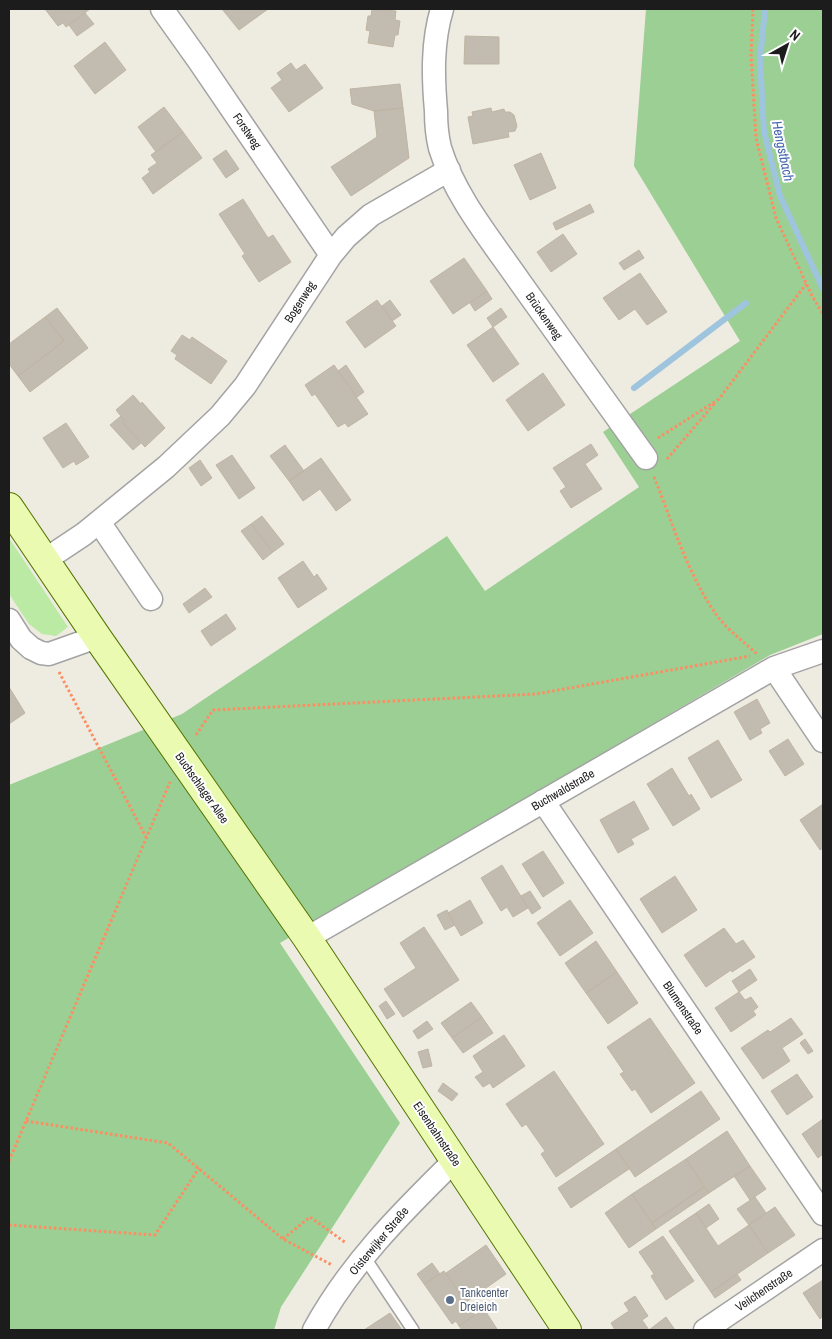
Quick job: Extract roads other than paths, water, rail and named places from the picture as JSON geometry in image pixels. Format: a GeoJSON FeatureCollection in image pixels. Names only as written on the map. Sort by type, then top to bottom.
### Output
{"type":"FeatureCollection","features":[{"type":"Feature","properties":{"kind":"main road","name":"Buchschlager Allee"},"geometry":{"type":"LineString","coordinates":[[9,507],[180,758],[307,938]]}},
{"type":"Feature","properties":{"kind":"main road","name":"Eisenbahnstraße"},"geometry":{"type":"LineString","coordinates":[[307,938],[567,1330]]}},
{"type":"Feature","properties":{"kind":"street","name":"Forstweg"},"geometry":{"type":"LineString","coordinates":[[162,9],[331,255]]}},
{"type":"Feature","properties":{"kind":"street"},"geometry":{"type":"LineString","coordinates":[[442,9],[439,19],[434,73],[437,127],[440,147],[448,170]]}},
{"type":"Feature","properties":{"kind":"street","name":"Bogenweg"},"geometry":{"type":"LineString","coordinates":[[45,560],[84,534],[166,467],[220,416],[245,386],[331,255],[346,237],[371,215],[448,170]]}},
{"type":"Feature","properties":{"kind":"street","name":"Brückenweg"},"geometry":{"type":"LineString","coordinates":[[448,170],[485,233],[650,456]]}},
{"type":"Feature","properties":{"kind":"street"},"geometry":{"type":"LineString","coordinates":[[99,522],[151,599]]}},
{"type":"Feature","properties":{"kind":"street"},"geometry":{"type":"LineString","coordinates":[[9,620],[21,639],[30,648],[41,653],[49,654],[97,637]]}},
{"type":"Feature","properties":{"kind":"street","name":"Buchwaldstraße"},"geometry":{"type":"LineString","coordinates":[[307,938],[543,801],[766,661],[823,651]]}},
{"type":"Feature","properties":{"kind":"street"},"geometry":{"type":"LineString","coordinates":[[766,661],[823,741]]}},
{"type":"Feature","properties":{"kind":"street","name":"Blumenstraße"},"geometry":{"type":"LineString","coordinates":[[543,801],[823,1214]]}},
{"type":"Feature","properties":{"kind":"street","name":"Oisterwijker Straße"},"geometry":{"type":"LineString","coordinates":[[314,1330],[363,1255],[406,1208],[455,1160]]}},
{"type":"Feature","properties":{"kind":"street","name":"Veilchenstraße"},"geometry":{"type":"LineString","coordinates":[[705,1330],[823,1250]]}},
{"type":"Feature","properties":{"kind":"lane"},"geometry":{"type":"LineString","coordinates":[[363,1255],[413,1330]]}},
{"type":"Feature","properties":{"kind":"waterway","name":"Hengstbach"},"geometry":{"type":"LineString","coordinates":[[765,9],[760,60],[764,131],[780,196],[823,289]]}},
{"type":"Feature","properties":{"kind":"waterway"},"geometry":{"type":"LineString","coordinates":[[634,388],[746,303]]}},
{"type":"Feature","properties":{"kind":"place","name":"Tankcenter Dreieich"},"geometry":{"type":"Point","coordinates":[450,1300]}}]}
